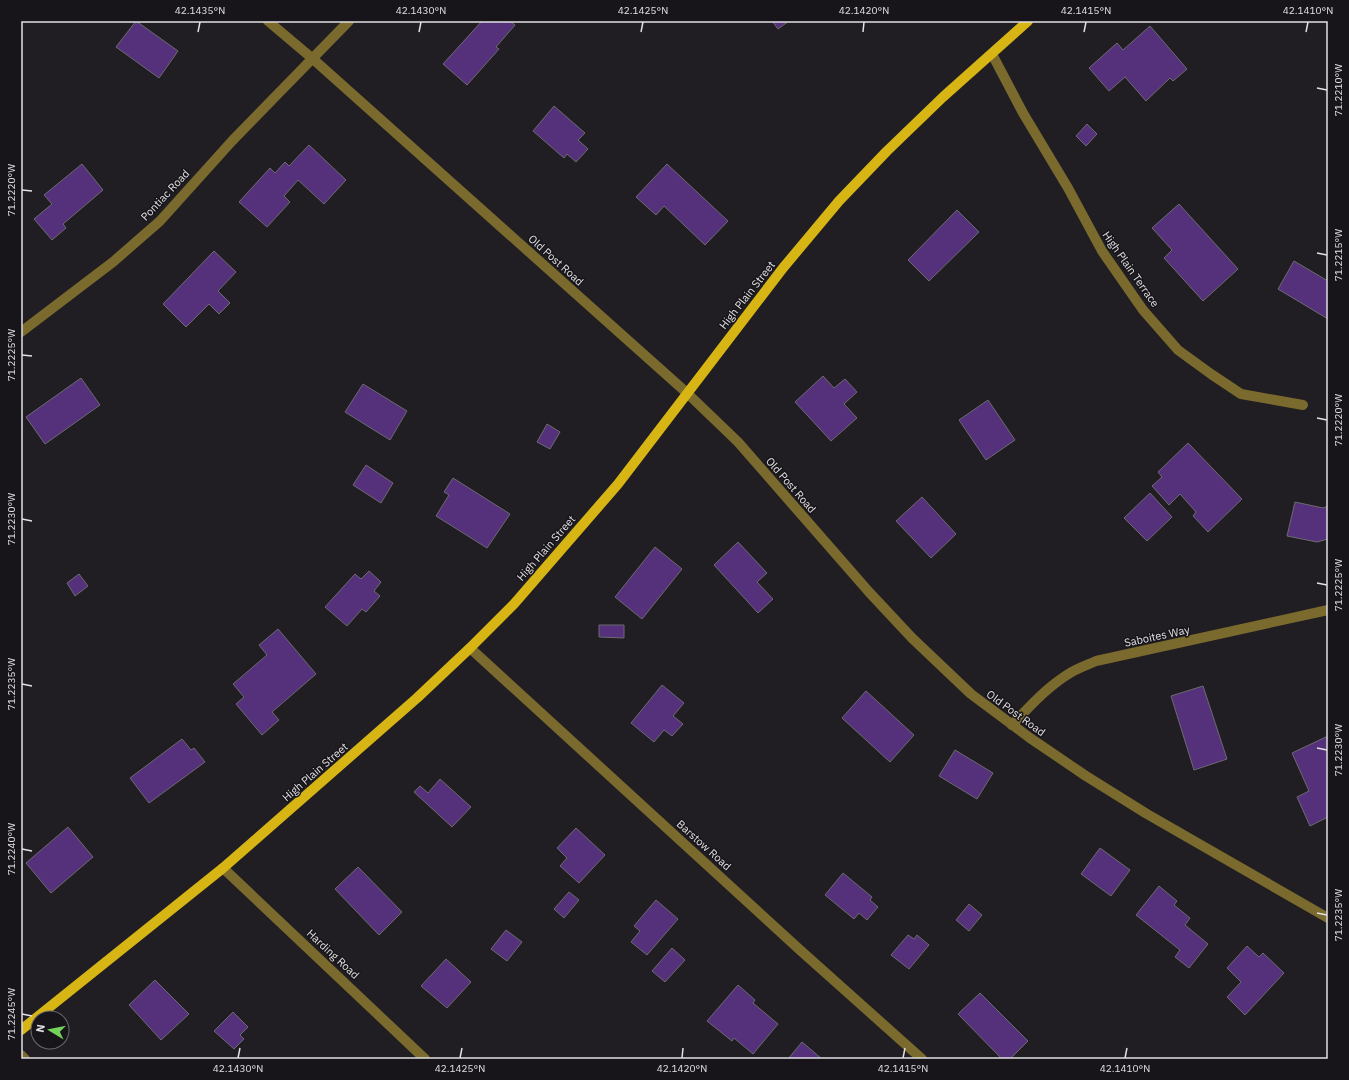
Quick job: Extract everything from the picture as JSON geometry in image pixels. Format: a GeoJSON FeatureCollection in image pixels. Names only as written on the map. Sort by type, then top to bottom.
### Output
{"type":"FeatureCollection","features":[{"type":"Feature","properties":{"kind":"main road","name":"High Plain Street"},"geometry":{"type":"LineString","coordinates":[[21,1030],[223,868],[417,698],[514,604],[618,484],[794,255],[839,201],[921,118],[1028,21]]}},
{"type":"Feature","properties":{"kind":"street","name":"Old Post Road"},"geometry":{"type":"LineString","coordinates":[[268,21],[313,59],[687,393],[738,442],[868,592],[912,638],[971,694],[1012,725],[1086,776],[1147,814],[1328,918]]}},
{"type":"Feature","properties":{"kind":"street","name":"Pontiac Road"},"geometry":{"type":"LineString","coordinates":[[21,332],[113,262],[160,221],[232,141],[349,21]]}},
{"type":"Feature","properties":{"kind":"street","name":"High Plain Terrace"},"geometry":{"type":"LineString","coordinates":[[992,54],[1102,251],[1143,310],[1178,350],[1241,394],[1304,405]]}},
{"type":"Feature","properties":{"kind":"street","name":"Saboites Way"},"geometry":{"type":"LineString","coordinates":[[1012,725],[1038,697],[1059,680],[1071,672],[1096,661],[1328,610]]}},
{"type":"Feature","properties":{"kind":"street","name":"Barstow Road"},"geometry":{"type":"LineString","coordinates":[[470,648],[788,939],[922,1059]]}},
{"type":"Feature","properties":{"kind":"street","name":"Harding Road"},"geometry":{"type":"LineString","coordinates":[[223,868],[425,1059]]}},
{"type":"Feature","properties":{"kind":"street"},"geometry":{"type":"LineString","coordinates":[[21,1055],[25,1059]]}},
{"type":"Feature","properties":{"kind":"building"},"geometry":{"type":"Polygon","coordinates":[[[136,21],[178,51],[159,78],[116,47],[136,21]]]}},
{"type":"Feature","properties":{"kind":"building"},"geometry":{"type":"Polygon","coordinates":[[[482,21],[510,21],[515,25],[496,47],[499,49],[467,85],[443,64],[482,21]]]}},
{"type":"Feature","properties":{"kind":"building"},"geometry":{"type":"Polygon","coordinates":[[[772,21],[789,21],[778,29],[772,21]]]}},
{"type":"Feature","properties":{"kind":"building"},"geometry":{"type":"Polygon","coordinates":[[[1150,26],[1187,69],[1173,81],[1170,78],[1146,101],[1125,77],[1109,91],[1089,68],[1117,43],[1123,50],[1150,26]]]}},
{"type":"Feature","properties":{"kind":"building"},"geometry":{"type":"Polygon","coordinates":[[[554,106],[585,133],[578,140],[588,149],[576,162],[567,154],[564,158],[533,131],[554,106]]]}},
{"type":"Feature","properties":{"kind":"building"},"geometry":{"type":"Polygon","coordinates":[[[1087,124],[1097,134],[1086,146],[1076,136],[1087,124]]]}},
{"type":"Feature","properties":{"kind":"building"},"geometry":{"type":"Polygon","coordinates":[[[309,145],[346,180],[324,204],[298,180],[284,196],[290,202],[267,227],[239,202],[270,168],[275,173],[285,162],[289,166],[309,145]]]}},
{"type":"Feature","properties":{"kind":"building"},"geometry":{"type":"Polygon","coordinates":[[[82,164],[103,190],[63,224],[66,228],[52,240],[34,219],[52,204],[44,195],[82,164]]]}},
{"type":"Feature","properties":{"kind":"building"},"geometry":{"type":"Polygon","coordinates":[[[667,164],[728,221],[705,245],[664,206],[656,215],[636,197],[667,164]]]}},
{"type":"Feature","properties":{"kind":"building"},"geometry":{"type":"Polygon","coordinates":[[[1179,204],[1238,269],[1203,301],[1164,258],[1172,250],[1152,228],[1179,204]]]}},
{"type":"Feature","properties":{"kind":"building"},"geometry":{"type":"Polygon","coordinates":[[[957,210],[979,232],[929,281],[908,260],[957,210]]]}},
{"type":"Feature","properties":{"kind":"building"},"geometry":{"type":"Polygon","coordinates":[[[214,251],[236,272],[218,291],[230,303],[219,314],[209,304],[186,327],[163,304],[214,251]]]}},
{"type":"Feature","properties":{"kind":"building"},"geometry":{"type":"Polygon","coordinates":[[[1294,261],[1328,281],[1328,319],[1278,289],[1294,261]]]}},
{"type":"Feature","properties":{"kind":"building"},"geometry":{"type":"Polygon","coordinates":[[[823,376],[834,388],[845,379],[857,392],[844,404],[857,418],[831,441],[795,402],[823,376]]]}},
{"type":"Feature","properties":{"kind":"building"},"geometry":{"type":"Polygon","coordinates":[[[81,378],[100,405],[45,444],[26,417],[81,378]]]}},
{"type":"Feature","properties":{"kind":"building"},"geometry":{"type":"Polygon","coordinates":[[[363,384],[407,411],[390,440],[345,412],[363,384]]]}},
{"type":"Feature","properties":{"kind":"building"},"geometry":{"type":"Polygon","coordinates":[[[988,400],[1015,440],[986,460],[959,420],[988,400]]]}},
{"type":"Feature","properties":{"kind":"building"},"geometry":{"type":"Polygon","coordinates":[[[547,424],[560,432],[550,449],[537,442],[547,424]]]}},
{"type":"Feature","properties":{"kind":"building"},"geometry":{"type":"Polygon","coordinates":[[[1188,443],[1242,499],[1208,532],[1193,516],[1196,512],[1180,494],[1169,505],[1152,486],[1162,477],[1158,472],[1188,443]]]}},
{"type":"Feature","properties":{"kind":"building"},"geometry":{"type":"Polygon","coordinates":[[[366,465],[393,483],[381,503],[353,485],[366,465]]]}},
{"type":"Feature","properties":{"kind":"building"},"geometry":{"type":"Polygon","coordinates":[[[453,478],[510,514],[487,548],[436,516],[449,495],[444,492],[453,478]]]}},
{"type":"Feature","properties":{"kind":"building"},"geometry":{"type":"Polygon","coordinates":[[[1150,493],[1172,517],[1147,541],[1124,518],[1150,493]]]}},
{"type":"Feature","properties":{"kind":"building"},"geometry":{"type":"Polygon","coordinates":[[[922,497],[956,534],[931,558],[896,521],[922,497]]]}},
{"type":"Feature","properties":{"kind":"building"},"geometry":{"type":"Polygon","coordinates":[[[1295,502],[1323,508],[1328,506],[1328,539],[1317,542],[1287,536],[1295,502]]]}},
{"type":"Feature","properties":{"kind":"building"},"geometry":{"type":"Polygon","coordinates":[[[738,542],[767,573],[757,582],[773,599],[758,613],[714,565],[738,542]]]}},
{"type":"Feature","properties":{"kind":"building"},"geometry":{"type":"Polygon","coordinates":[[[655,547],[682,569],[642,619],[615,597],[655,547]]]}},
{"type":"Feature","properties":{"kind":"building"},"geometry":{"type":"Polygon","coordinates":[[[369,571],[381,582],[374,591],[380,596],[366,612],[362,609],[347,626],[325,607],[355,574],[361,579],[369,571]]]}},
{"type":"Feature","properties":{"kind":"building"},"geometry":{"type":"Polygon","coordinates":[[[79,574],[88,586],[75,596],[67,583],[79,574]]]}},
{"type":"Feature","properties":{"kind":"building"},"geometry":{"type":"Polygon","coordinates":[[[599,625],[624,625],[624,638],[599,637],[599,625]]]}},
{"type":"Feature","properties":{"kind":"building"},"geometry":{"type":"Polygon","coordinates":[[[278,629],[316,674],[272,712],[279,720],[262,735],[236,704],[244,697],[233,684],[267,655],[259,645],[278,629]]]}},
{"type":"Feature","properties":{"kind":"building"},"geometry":{"type":"Polygon","coordinates":[[[662,685],[684,703],[673,716],[683,724],[672,736],[664,730],[654,742],[631,723],[662,685]]]}},
{"type":"Feature","properties":{"kind":"building"},"geometry":{"type":"Polygon","coordinates":[[[1203,686],[1227,759],[1194,770],[1171,696],[1203,686]]]}},
{"type":"Feature","properties":{"kind":"building"},"geometry":{"type":"Polygon","coordinates":[[[866,691],[914,735],[890,762],[842,718],[866,691]]]}},
{"type":"Feature","properties":{"kind":"building"},"geometry":{"type":"Polygon","coordinates":[[[1328,736],[1328,817],[1310,826],[1297,797],[1309,791],[1292,753],[1328,736]]]}},
{"type":"Feature","properties":{"kind":"building"},"geometry":{"type":"Polygon","coordinates":[[[182,739],[191,750],[194,748],[205,762],[149,803],[130,778],[182,739]]]}},
{"type":"Feature","properties":{"kind":"building"},"geometry":{"type":"Polygon","coordinates":[[[955,750],[993,773],[977,799],[939,776],[955,750]]]}},
{"type":"Feature","properties":{"kind":"building"},"geometry":{"type":"Polygon","coordinates":[[[440,779],[471,807],[452,827],[414,792],[420,786],[428,793],[440,779]]]}},
{"type":"Feature","properties":{"kind":"building"},"geometry":{"type":"Polygon","coordinates":[[[68,827],[93,857],[51,893],[26,863],[68,827]]]}},
{"type":"Feature","properties":{"kind":"building"},"geometry":{"type":"Polygon","coordinates":[[[576,828],[605,855],[579,883],[560,866],[567,858],[557,848],[576,828]]]}},
{"type":"Feature","properties":{"kind":"building"},"geometry":{"type":"Polygon","coordinates":[[[1100,848],[1130,870],[1111,896],[1081,874],[1100,848]]]}},
{"type":"Feature","properties":{"kind":"building"},"geometry":{"type":"Polygon","coordinates":[[[358,867],[402,912],[379,935],[335,889],[358,867]]]}},
{"type":"Feature","properties":{"kind":"building"},"geometry":{"type":"Polygon","coordinates":[[[843,873],[872,897],[870,900],[878,907],[867,920],[859,913],[854,919],[825,895],[843,873]]]}},
{"type":"Feature","properties":{"kind":"building"},"geometry":{"type":"Polygon","coordinates":[[[1159,886],[1177,901],[1174,905],[1190,918],[1185,925],[1208,944],[1189,968],[1175,957],[1180,950],[1136,915],[1159,886]]]}},
{"type":"Feature","properties":{"kind":"building"},"geometry":{"type":"Polygon","coordinates":[[[569,892],[579,900],[564,918],[554,909],[569,892]]]}},
{"type":"Feature","properties":{"kind":"building"},"geometry":{"type":"Polygon","coordinates":[[[656,900],[678,919],[647,955],[631,942],[640,931],[634,926],[656,900]]]}},
{"type":"Feature","properties":{"kind":"building"},"geometry":{"type":"Polygon","coordinates":[[[969,904],[982,915],[969,931],[956,920],[969,904]]]}},
{"type":"Feature","properties":{"kind":"building"},"geometry":{"type":"Polygon","coordinates":[[[506,930],[522,942],[507,961],[491,949],[506,930]]]}},
{"type":"Feature","properties":{"kind":"building"},"geometry":{"type":"Polygon","coordinates":[[[908,935],[914,939],[917,935],[929,945],[909,969],[891,955],[908,935]]]}},
{"type":"Feature","properties":{"kind":"building"},"geometry":{"type":"Polygon","coordinates":[[[1247,946],[1259,957],[1263,953],[1284,973],[1245,1015],[1227,997],[1241,982],[1227,968],[1247,946]]]}},
{"type":"Feature","properties":{"kind":"building"},"geometry":{"type":"Polygon","coordinates":[[[672,948],[685,960],[665,982],[652,971],[672,948]]]}},
{"type":"Feature","properties":{"kind":"building"},"geometry":{"type":"Polygon","coordinates":[[[446,959],[471,982],[447,1008],[421,986],[446,959]]]}},
{"type":"Feature","properties":{"kind":"building"},"geometry":{"type":"Polygon","coordinates":[[[155,980],[189,1014],[161,1040],[129,1005],[155,980]]]}},
{"type":"Feature","properties":{"kind":"building"},"geometry":{"type":"Polygon","coordinates":[[[738,985],[755,1000],[753,1003],[778,1024],[753,1054],[734,1038],[732,1041],[707,1021],[738,985]]]}},
{"type":"Feature","properties":{"kind":"building"},"geometry":{"type":"Polygon","coordinates":[[[980,993],[1028,1041],[1010,1059],[1002,1059],[958,1014],[980,993]]]}},
{"type":"Feature","properties":{"kind":"building"},"geometry":{"type":"Polygon","coordinates":[[[233,1012],[248,1027],[240,1035],[244,1039],[234,1049],[214,1031],[233,1012]]]}},
{"type":"Feature","properties":{"kind":"building"},"geometry":{"type":"Polygon","coordinates":[[[802,1042],[822,1059],[788,1059],[802,1042]]]}}]}
